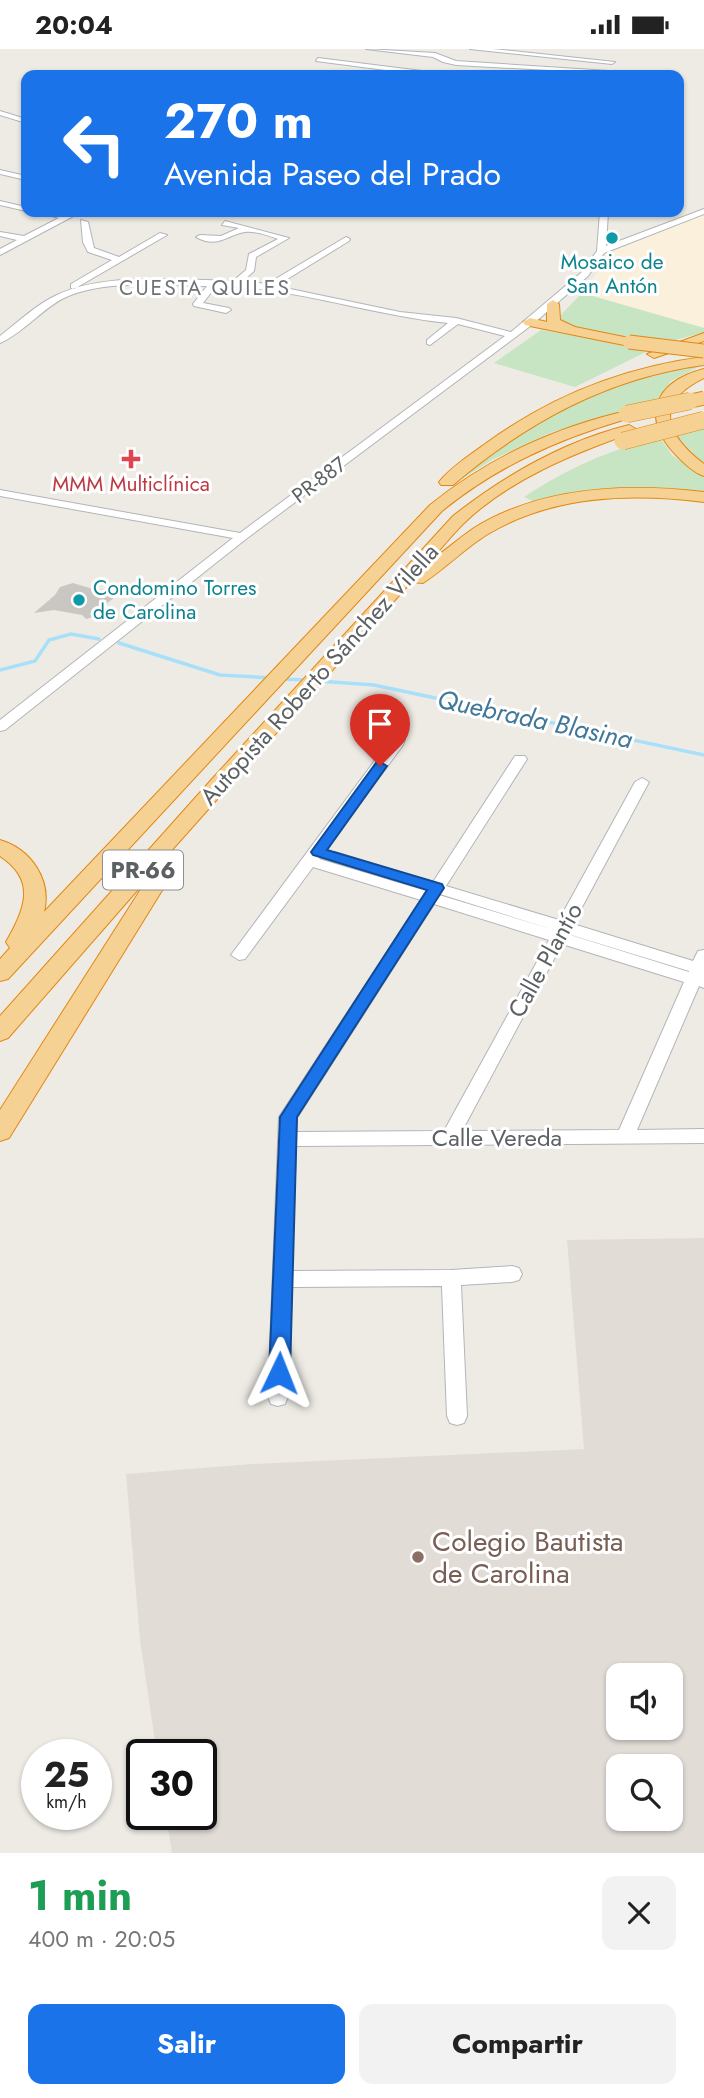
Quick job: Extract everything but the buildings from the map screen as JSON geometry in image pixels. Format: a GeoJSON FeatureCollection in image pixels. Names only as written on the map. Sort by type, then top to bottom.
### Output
{"type":"FeatureCollection","features":[{"type":"Feature","properties":{"kind":"highway"},"geometry":{"type":"LineString","coordinates":[[553,304],[552,318],[560,325],[625,341]]}},
{"type":"Feature","properties":{"kind":"highway"},"geometry":{"type":"LineString","coordinates":[[530,322],[625,341],[704,351]]}},
{"type":"Feature","properties":{"kind":"highway"},"geometry":{"type":"LineString","coordinates":[[307,644],[313,625],[413,513],[527,418],[579,389],[652,355],[704,337]]}},
{"type":"Feature","properties":{"kind":"highway"},"geometry":{"type":"LineString","coordinates":[[485,451],[553,410],[609,381],[658,366],[704,361]]}},
{"type":"Feature","properties":{"kind":"highway"},"geometry":{"type":"LineString","coordinates":[[704,373],[670,392],[660,412],[663,428],[670,441],[704,471]]}},
{"type":"Feature","properties":{"kind":"highway","name":"Autopista Roberto Sánchez Vilella"},"geometry":{"type":"LineString","coordinates":[[626,428],[704,398]]}},
{"type":"Feature","properties":{"kind":"highway","name":"Autopista Roberto Sánchez Vilella"},"geometry":{"type":"LineString","coordinates":[[0,972],[410,534],[466,484],[539,444],[704,412]]}},
{"type":"Feature","properties":{"kind":"highway"},"geometry":{"type":"LineString","coordinates":[[391,596],[471,523],[516,491],[577,459],[626,428],[704,420]]}},
{"type":"Feature","properties":{"kind":"highway"},"geometry":{"type":"LineString","coordinates":[[391,596],[432,570],[488,527],[533,508],[617,493],[704,497]]}},
{"type":"Feature","properties":{"kind":"highway","name":"Autopista Roberto Sánchez Vilella"},"geometry":{"type":"LineString","coordinates":[[0,1032],[220,782],[391,596]]}},
{"type":"Feature","properties":{"kind":"highway"},"geometry":{"type":"LineString","coordinates":[[0,1131],[118,939],[163,868],[194,826],[220,782]]}},
{"type":"Feature","properties":{"kind":"highway"},"geometry":{"type":"LineString","coordinates":[[0,847],[25,865],[35,883],[36,895],[32,918],[0,972]]}},
{"type":"Feature","properties":{"kind":"street"},"geometry":{"type":"LineString","coordinates":[[353,55],[368,49],[435,55],[445,61],[567,70]]}},
{"type":"Feature","properties":{"kind":"street"},"geometry":{"type":"LineString","coordinates":[[473,49],[618,62]]}},
{"type":"Feature","properties":{"kind":"street"},"geometry":{"type":"LineString","coordinates":[[615,54],[621,70]]}},
{"type":"Feature","properties":{"kind":"street"},"geometry":{"type":"LineString","coordinates":[[318,61],[396,70]]}},
{"type":"Feature","properties":{"kind":"street"},"geometry":{"type":"LineString","coordinates":[[0,113],[21,119]]}},
{"type":"Feature","properties":{"kind":"street"},"geometry":{"type":"LineString","coordinates":[[10,124],[21,121]]}},
{"type":"Feature","properties":{"kind":"street"},"geometry":{"type":"LineString","coordinates":[[0,172],[21,177]]}},
{"type":"Feature","properties":{"kind":"street"},"geometry":{"type":"LineString","coordinates":[[0,203],[21,208]]}},
{"type":"Feature","properties":{"kind":"street"},"geometry":{"type":"LineString","coordinates":[[604,217],[601,251],[704,211]]}},
{"type":"Feature","properties":{"kind":"street"},"geometry":{"type":"LineString","coordinates":[[0,252],[66,217]]}},
{"type":"Feature","properties":{"kind":"street"},"geometry":{"type":"LineString","coordinates":[[85,222],[87,242],[91,250],[119,260]]}},
{"type":"Feature","properties":{"kind":"street"},"geometry":{"type":"LineString","coordinates":[[225,223],[285,238],[252,256],[250,271],[236,283]]}},
{"type":"Feature","properties":{"kind":"street"},"geometry":{"type":"LineString","coordinates":[[200,237],[222,239],[240,230],[253,228]]}},
{"type":"Feature","properties":{"kind":"street"},"geometry":{"type":"LineString","coordinates":[[0,234],[24,239]]}},
{"type":"Feature","properties":{"kind":"street"},"geometry":{"type":"LineString","coordinates":[[71,292],[73,286],[163,235]]}},
{"type":"Feature","properties":{"kind":"street"},"geometry":{"type":"LineString","coordinates":[[269,287],[346,239]]}},
{"type":"Feature","properties":{"kind":"street","name":"PR-887"},"geometry":{"type":"LineString","coordinates":[[0,727],[242,537],[553,304],[577,284],[601,251]]}},
{"type":"Feature","properties":{"kind":"street"},"geometry":{"type":"LineString","coordinates":[[0,340],[57,298],[71,292],[126,282],[236,283],[269,287],[400,315],[456,321],[513,335]]}},
{"type":"Feature","properties":{"kind":"street"},"geometry":{"type":"LineString","coordinates":[[213,284],[197,304],[226,310]]}},
{"type":"Feature","properties":{"kind":"street"},"geometry":{"type":"LineString","coordinates":[[430,342],[456,321]]}},
{"type":"Feature","properties":{"kind":"street"},"geometry":{"type":"LineString","coordinates":[[0,493],[242,537]]}},
{"type":"Feature","properties":{"kind":"street"},"geometry":{"type":"LineString","coordinates":[[239,955],[396,745],[397,739]]}},
{"type":"Feature","properties":{"kind":"street"},"geometry":{"type":"LineString","coordinates":[[278,1397],[288,1117],[520,759]]}},
{"type":"Feature","properties":{"kind":"street","name":"Calle Plantío"},"geometry":{"type":"LineString","coordinates":[[449,1138],[642,782]]}},
{"type":"Feature","properties":{"kind":"street"},"geometry":{"type":"LineString","coordinates":[[314,857],[561,932],[701,971],[625,1137]]}},
{"type":"Feature","properties":{"kind":"street","name":"Calle Vereda"},"geometry":{"type":"LineString","coordinates":[[289,1139],[704,1136]]}},
{"type":"Feature","properties":{"kind":"street"},"geometry":{"type":"LineString","coordinates":[[283,1279],[451,1278],[512,1274]]}},
{"type":"Feature","properties":{"kind":"street"},"geometry":{"type":"LineString","coordinates":[[451,1278],[457,1416]]}},
{"type":"Feature","properties":{"kind":"shaded area"},"geometry":{"type":"Polygon","coordinates":[[[704,215],[704,328],[582,293],[612,253],[625,245],[704,215]]]}},
{"type":"Feature","properties":{"kind":"shaded area","name":"Colegio Bautista de Carolina"},"geometry":{"type":"Polygon","coordinates":[[[704,1238],[704,1853],[172,1853],[168,1830],[217,1830],[217,1739],[155,1739],[140,1640],[126,1474],[252,1464],[584,1449],[567,1240],[704,1238]]]}},
{"type":"Feature","properties":{"kind":"green space"},"geometry":{"type":"Polygon","coordinates":[[[582,293],[704,328],[704,333],[671,341],[650,342],[606,336],[577,328],[558,318],[582,293]]]}},
{"type":"Feature","properties":{"kind":"green space"},"geometry":{"type":"Polygon","coordinates":[[[541,330],[652,349],[575,387],[494,363],[541,330]]]}},
{"type":"Feature","properties":{"kind":"green space"},"geometry":{"type":"Polygon","coordinates":[[[704,364],[671,381],[655,402],[552,432],[492,460],[455,483],[498,446],[598,390],[629,377],[704,364]]]}},
{"type":"Feature","properties":{"kind":"green space"},"geometry":{"type":"Polygon","coordinates":[[[704,425],[704,464],[672,432],[704,425]]]}},
{"type":"Feature","properties":{"kind":"green space"},"geometry":{"type":"Polygon","coordinates":[[[661,439],[672,455],[704,477],[704,493],[535,502],[524,497],[556,477],[590,461],[624,448],[661,439]]]}},
{"type":"Feature","properties":{"kind":"waterway","name":"Quebrada Blasina"},"geometry":{"type":"LineString","coordinates":[[0,670],[35,661],[49,640],[71,634],[99,639]]}},
{"type":"Feature","properties":{"kind":"waterway","name":"Quebrada Blasina"},"geometry":{"type":"LineString","coordinates":[[119,643],[220,675],[271,678]]}},
{"type":"Feature","properties":{"kind":"waterway","name":"Quebrada Blasina"},"geometry":{"type":"LineString","coordinates":[[283,679],[306,680]]}},
{"type":"Feature","properties":{"kind":"waterway","name":"Quebrada Blasina"},"geometry":{"type":"LineString","coordinates":[[318,681],[374,685],[704,755]]}},
{"type":"Feature","properties":{"kind":"place","name":"Mosaico de San Antón"},"geometry":{"type":"Point","coordinates":[612,238]}},
{"type":"Feature","properties":{"kind":"place","name":"MMM Multiclínica"},"geometry":{"type":"Point","coordinates":[131,459]}},
{"type":"Feature","properties":{"kind":"place","name":"Condomino Torres de Carolina"},"geometry":{"type":"Point","coordinates":[79,600]}},
{"type":"Feature","properties":{"kind":"place","name":"Colegio Bautista de Carolina"},"geometry":{"type":"Point","coordinates":[418,1557]}},
{"type":"Feature","properties":{"kind":"district","name":"CUESTA QUILES"},"geometry":{"type":"Point","coordinates":[205,288]}},
{"type":"Feature","properties":{"kind":"route"},"geometry":{"type":"LineString","coordinates":[[279,1373],[288,1117],[436,888],[318,852],[380,766]]}}]}
